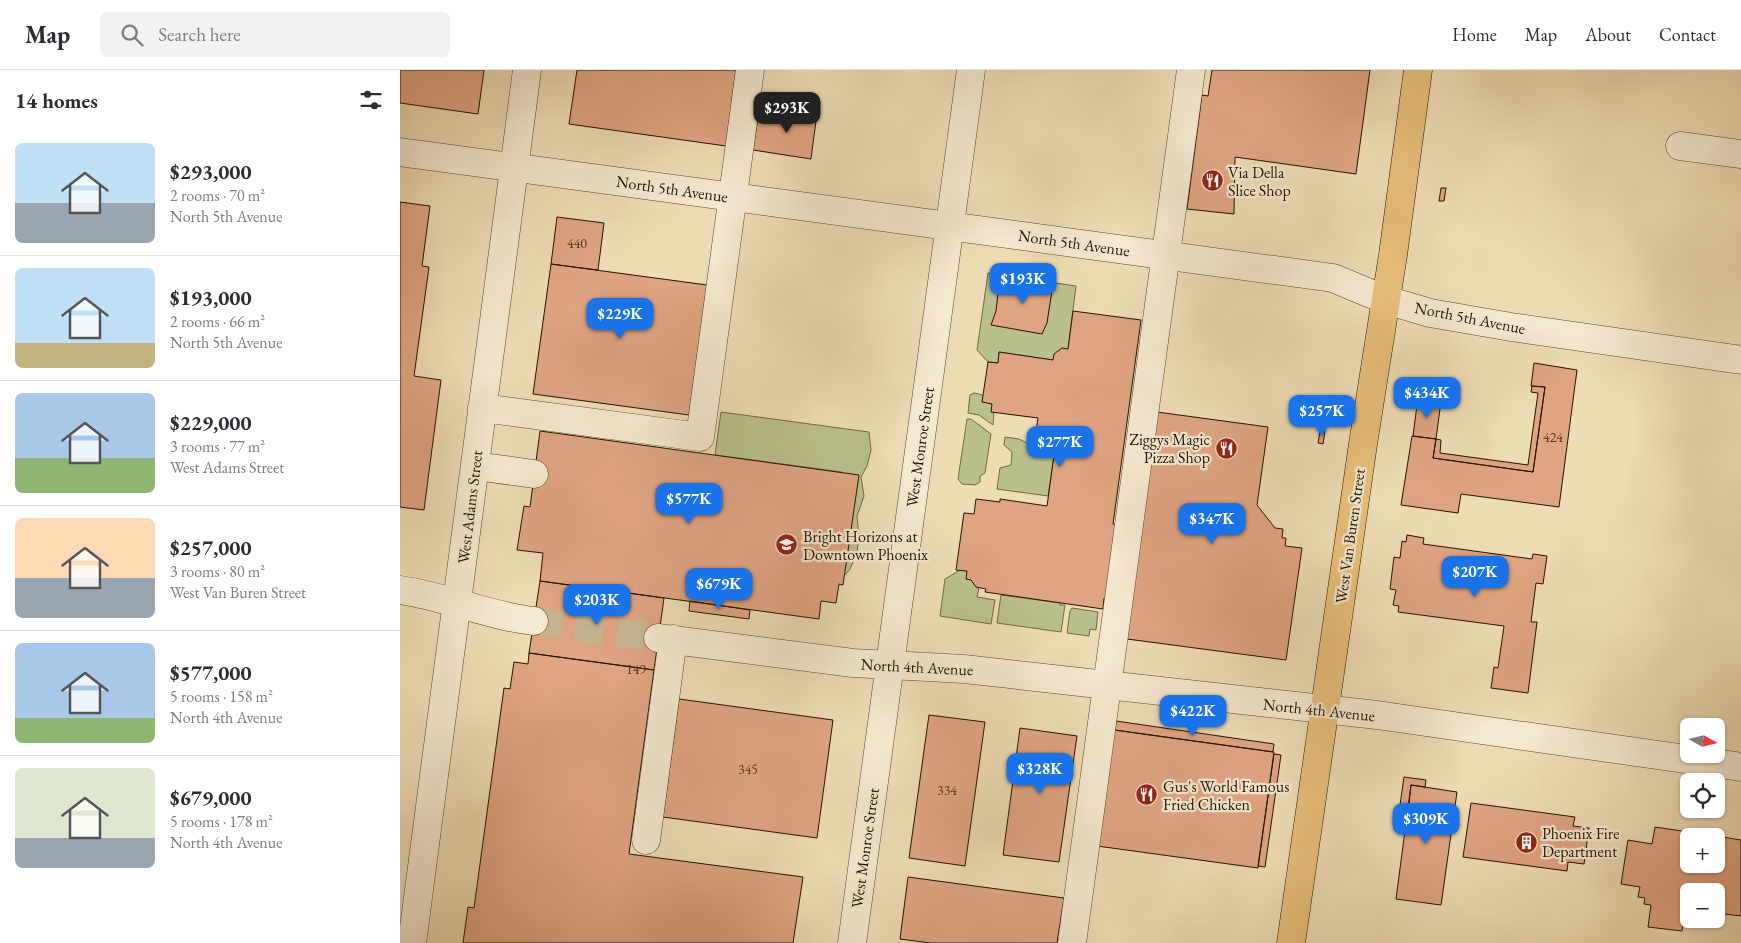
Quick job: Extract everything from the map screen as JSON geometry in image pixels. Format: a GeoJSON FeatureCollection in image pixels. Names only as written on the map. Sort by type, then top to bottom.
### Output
{"type":"FeatureCollection","features":[{"type":"Feature","properties":{"kind":"main road","name":"West Van Buren Street"},"geometry":{"type":"LineString","coordinates":[[1291,943],[1418,70]]}},
{"type":"Feature","properties":{"kind":"street","name":"West Adams Street"},"geometry":{"type":"LineString","coordinates":[[412,943],[527,70]]}},
{"type":"Feature","properties":{"kind":"street"},"geometry":{"type":"LineString","coordinates":[[482,408],[700,437],[750,70]]}},
{"type":"Feature","properties":{"kind":"street","name":"West Monroe Street"},"geometry":{"type":"LineString","coordinates":[[852,943],[971,70]]}},
{"type":"Feature","properties":{"kind":"street"},"geometry":{"type":"LineString","coordinates":[[1072,943],[1191,70]]}},
{"type":"Feature","properties":{"kind":"street"},"geometry":{"type":"LineString","coordinates":[[1680,146],[1741,154]]}},
{"type":"Feature","properties":{"kind":"street","name":"North 5th Avenue"},"geometry":{"type":"LineString","coordinates":[[400,152],[1333,278],[1386,300],[1430,313],[1511,327],[1741,360]]}},
{"type":"Feature","properties":{"kind":"street"},"geometry":{"type":"LineString","coordinates":[[475,466],[534,474]]}},
{"type":"Feature","properties":{"kind":"street"},"geometry":{"type":"LineString","coordinates":[[400,590],[503,616],[534,621]]}},
{"type":"Feature","properties":{"kind":"street","name":"North 4th Avenue"},"geometry":{"type":"LineString","coordinates":[[646,840],[665,638],[853,663],[964,669],[1393,718],[1741,767]]}},
{"type":"Feature","properties":{"kind":"green space"},"geometry":{"type":"Polygon","coordinates":[[[988,273],[1076,286],[1068,349],[1053,360],[999,352],[998,363],[988,362],[977,350],[988,273]]]}},
{"type":"Feature","properties":{"kind":"green space"},"geometry":{"type":"Polygon","coordinates":[[[974,393],[986,397],[992,404],[994,413],[993,425],[979,415],[968,413],[970,395],[974,393]]]}},
{"type":"Feature","properties":{"kind":"green space"},"geometry":{"type":"Polygon","coordinates":[[[721,412],[869,432],[871,450],[867,466],[861,477],[864,496],[857,516],[859,536],[857,553],[850,569],[845,575],[829,573],[842,472],[715,455],[721,412]]]}},
{"type":"Feature","properties":{"kind":"green space"},"geometry":{"type":"Polygon","coordinates":[[[967,419],[971,419],[991,434],[985,473],[980,476],[980,482],[975,485],[962,484],[958,479],[967,419]]]}},
{"type":"Feature","properties":{"kind":"green space"},"geometry":{"type":"Polygon","coordinates":[[[1005,437],[1019,439],[1033,446],[1055,450],[1048,496],[997,489],[1000,468],[1011,465],[1012,452],[1004,445],[1005,437]]]}},
{"type":"Feature","properties":{"kind":"green space"},"geometry":{"type":"Polygon","coordinates":[[[960,570],[967,571],[976,587],[979,588],[977,597],[995,600],[991,624],[940,616],[945,579],[960,570]]]}},
{"type":"Feature","properties":{"kind":"green space"},"geometry":{"type":"Polygon","coordinates":[[[1001,595],[1065,605],[1061,632],[997,623],[1001,595]]]}},
{"type":"Feature","properties":{"kind":"green space"},"geometry":{"type":"Polygon","coordinates":[[[1072,608],[1098,612],[1096,630],[1090,629],[1089,636],[1067,633],[1072,608]]]}},
{"type":"Feature","properties":{"kind":"building"},"geometry":{"type":"Polygon","coordinates":[[[400,70],[484,70],[478,114],[400,103],[400,70]]]}},
{"type":"Feature","properties":{"kind":"building"},"geometry":{"type":"Polygon","coordinates":[[[577,70],[736,70],[726,146],[569,124],[577,70]]]}},
{"type":"Feature","properties":{"kind":"building"},"geometry":{"type":"Polygon","coordinates":[[[1212,70],[1370,70],[1356,174],[1235,157],[1234,214],[1187,209],[1202,95],[1208,96],[1212,70]]]}},
{"type":"Feature","properties":{"kind":"building"},"geometry":{"type":"Polygon","coordinates":[[[787,108],[817,113],[811,159],[753,150],[758,117],[786,120],[787,108]]]}},
{"type":"Feature","properties":{"kind":"building"},"geometry":{"type":"Polygon","coordinates":[[[1441,188],[1446,188],[1444,201],[1439,201],[1441,188]]]}},
{"type":"Feature","properties":{"kind":"building"},"geometry":{"type":"Polygon","coordinates":[[[400,202],[430,206],[422,266],[429,267],[414,376],[441,380],[424,510],[400,507],[400,202]]]}},
{"type":"Feature","properties":{"kind":"building"},"geometry":{"type":"Polygon","coordinates":[[[557,217],[604,223],[598,270],[551,264],[557,217]]]}},
{"type":"Feature","properties":{"kind":"building"},"geometry":{"type":"Polygon","coordinates":[[[551,264],[707,285],[689,415],[533,394],[551,264]]]}},
{"type":"Feature","properties":{"kind":"building"},"geometry":{"type":"Polygon","coordinates":[[[1000,276],[1025,282],[1053,284],[1047,323],[1042,334],[991,325],[996,311],[1000,276]]]}},
{"type":"Feature","properties":{"kind":"building"},"geometry":{"type":"Polygon","coordinates":[[[1073,311],[1141,320],[1113,524],[1117,525],[1103,609],[985,592],[986,589],[976,587],[971,580],[966,579],[967,571],[956,570],[964,513],[974,514],[976,499],[1000,502],[1000,499],[1047,506],[1056,441],[1035,438],[1038,418],[991,412],[992,404],[982,402],[988,362],[998,363],[999,352],[1053,360],[1054,354],[1062,348],[1068,349],[1073,311]]]}},
{"type":"Feature","properties":{"kind":"building"},"geometry":{"type":"Polygon","coordinates":[[[1534,363],[1577,370],[1559,507],[1461,494],[1458,513],[1401,505],[1412,436],[1436,439],[1433,458],[1533,472],[1545,387],[1531,386],[1534,363]]]}},
{"type":"Feature","properties":{"kind":"building"},"geometry":{"type":"Polygon","coordinates":[[[1532,386],[1545,387],[1533,472],[1433,458],[1436,439],[1441,440],[1440,453],[1528,465],[1538,393],[1531,392],[1532,386]]]}},
{"type":"Feature","properties":{"kind":"building"},"geometry":{"type":"Polygon","coordinates":[[[1429,397],[1436,400],[1440,409],[1436,439],[1413,436],[1417,405],[1422,399],[1429,397]]]}},
{"type":"Feature","properties":{"kind":"building"},"geometry":{"type":"Polygon","coordinates":[[[1157,412],[1268,427],[1257,505],[1275,528],[1283,529],[1282,538],[1286,538],[1285,546],[1302,548],[1286,660],[1127,639],[1157,412]]]}},
{"type":"Feature","properties":{"kind":"building"},"geometry":{"type":"Polygon","coordinates":[[[540,431],[859,475],[843,585],[839,584],[836,603],[821,601],[819,619],[540,581],[543,553],[517,550],[524,506],[530,507],[540,431]]]}},
{"type":"Feature","properties":{"kind":"building"},"geometry":{"type":"Polygon","coordinates":[[[1320,431],[1325,431],[1323,444],[1318,443],[1320,431]]]}},
{"type":"Feature","properties":{"kind":"building"},"geometry":{"type":"Polygon","coordinates":[[[1407,535],[1424,538],[1423,544],[1532,559],[1533,554],[1547,556],[1543,584],[1536,583],[1531,622],[1537,622],[1528,693],[1491,688],[1494,667],[1498,668],[1504,626],[1398,612],[1399,606],[1393,605],[1396,590],[1390,589],[1394,557],[1400,558],[1402,541],[1406,542],[1407,535]]]}},
{"type":"Feature","properties":{"kind":"building"},"geometry":{"type":"Polygon","coordinates":[[[540,581],[664,598],[654,670],[529,653],[540,581]]]}},
{"type":"Feature","properties":{"kind":"building"},"geometry":{"type":"Polygon","coordinates":[[[690,601],[750,610],[749,619],[689,611],[690,601]]]}},
{"type":"Feature","properties":{"kind":"building"},"geometry":{"type":"Polygon","coordinates":[[[529,653],[654,670],[629,854],[803,877],[793,943],[463,943],[468,907],[474,908],[504,688],[510,689],[514,662],[528,664],[529,653]]]}},
{"type":"Feature","properties":{"kind":"building"},"geometry":{"type":"Polygon","coordinates":[[[679,699],[833,720],[817,838],[663,817],[679,699]]]}},
{"type":"Feature","properties":{"kind":"building"},"geometry":{"type":"Polygon","coordinates":[[[929,715],[985,722],[965,866],[909,858],[929,715]]]}},
{"type":"Feature","properties":{"kind":"building"},"geometry":{"type":"Polygon","coordinates":[[[1116,721],[1274,744],[1273,752],[1115,730],[1116,721]]]}},
{"type":"Feature","properties":{"kind":"building"},"geometry":{"type":"Polygon","coordinates":[[[1020,728],[1077,736],[1059,862],[1003,855],[1020,728]]]}},
{"type":"Feature","properties":{"kind":"building"},"geometry":{"type":"Polygon","coordinates":[[[1114,730],[1274,752],[1258,868],[1097,846],[1114,730]]]}},
{"type":"Feature","properties":{"kind":"building"},"geometry":{"type":"Polygon","coordinates":[[[1274,754],[1281,755],[1265,867],[1258,866],[1274,754]]]}},
{"type":"Feature","properties":{"kind":"building"},"geometry":{"type":"Polygon","coordinates":[[[1404,777],[1426,780],[1425,787],[1411,785],[1408,813],[1399,812],[1404,777]]]}},
{"type":"Feature","properties":{"kind":"building"},"geometry":{"type":"Polygon","coordinates":[[[1411,785],[1457,792],[1441,905],[1396,899],[1411,785]]]}},
{"type":"Feature","properties":{"kind":"building","name":"Phoenix Fire Department"},"geometry":{"type":"Polygon","coordinates":[[[1471,803],[1575,817],[1573,826],[1589,828],[1584,864],[1568,862],[1567,871],[1463,857],[1471,803]]]}},
{"type":"Feature","properties":{"kind":"building"},"geometry":{"type":"Polygon","coordinates":[[[1655,827],[1680,831],[1680,873],[1725,873],[1725,837],[1741,840],[1741,916],[1725,914],[1725,883],[1680,883],[1680,928],[1682,928],[1682,931],[1648,927],[1651,905],[1644,904],[1645,898],[1638,897],[1640,887],[1621,884],[1628,840],[1652,844],[1655,827]]]}},
{"type":"Feature","properties":{"kind":"building"},"geometry":{"type":"Polygon","coordinates":[[[908,877],[1064,898],[1057,943],[931,943],[900,939],[908,877]]]}},
{"type":"Feature","properties":{"kind":"tunnel"},"geometry":{"type":"LineString","coordinates":[[534,621],[658,638]]}},
{"type":"Feature","properties":{"kind":"place","name":"Via Della Slice Shop"},"geometry":{"type":"Point","coordinates":[1212,181]}},
{"type":"Feature","properties":{"kind":"place","name":"Ziggys Magic Pizza Shop"},"geometry":{"type":"Point","coordinates":[1226,448]}},
{"type":"Feature","properties":{"kind":"place","name":"Bright Horizons at Downtown Phoenix"},"geometry":{"type":"Point","coordinates":[787,545]}},
{"type":"Feature","properties":{"kind":"place","name":"Gus's World Famous Fried Chicken"},"geometry":{"type":"Point","coordinates":[1147,795]}},
{"type":"Feature","properties":{"kind":"place","name":"Phoenix Fire Department"},"geometry":{"type":"Point","coordinates":[1526,842]}}]}
